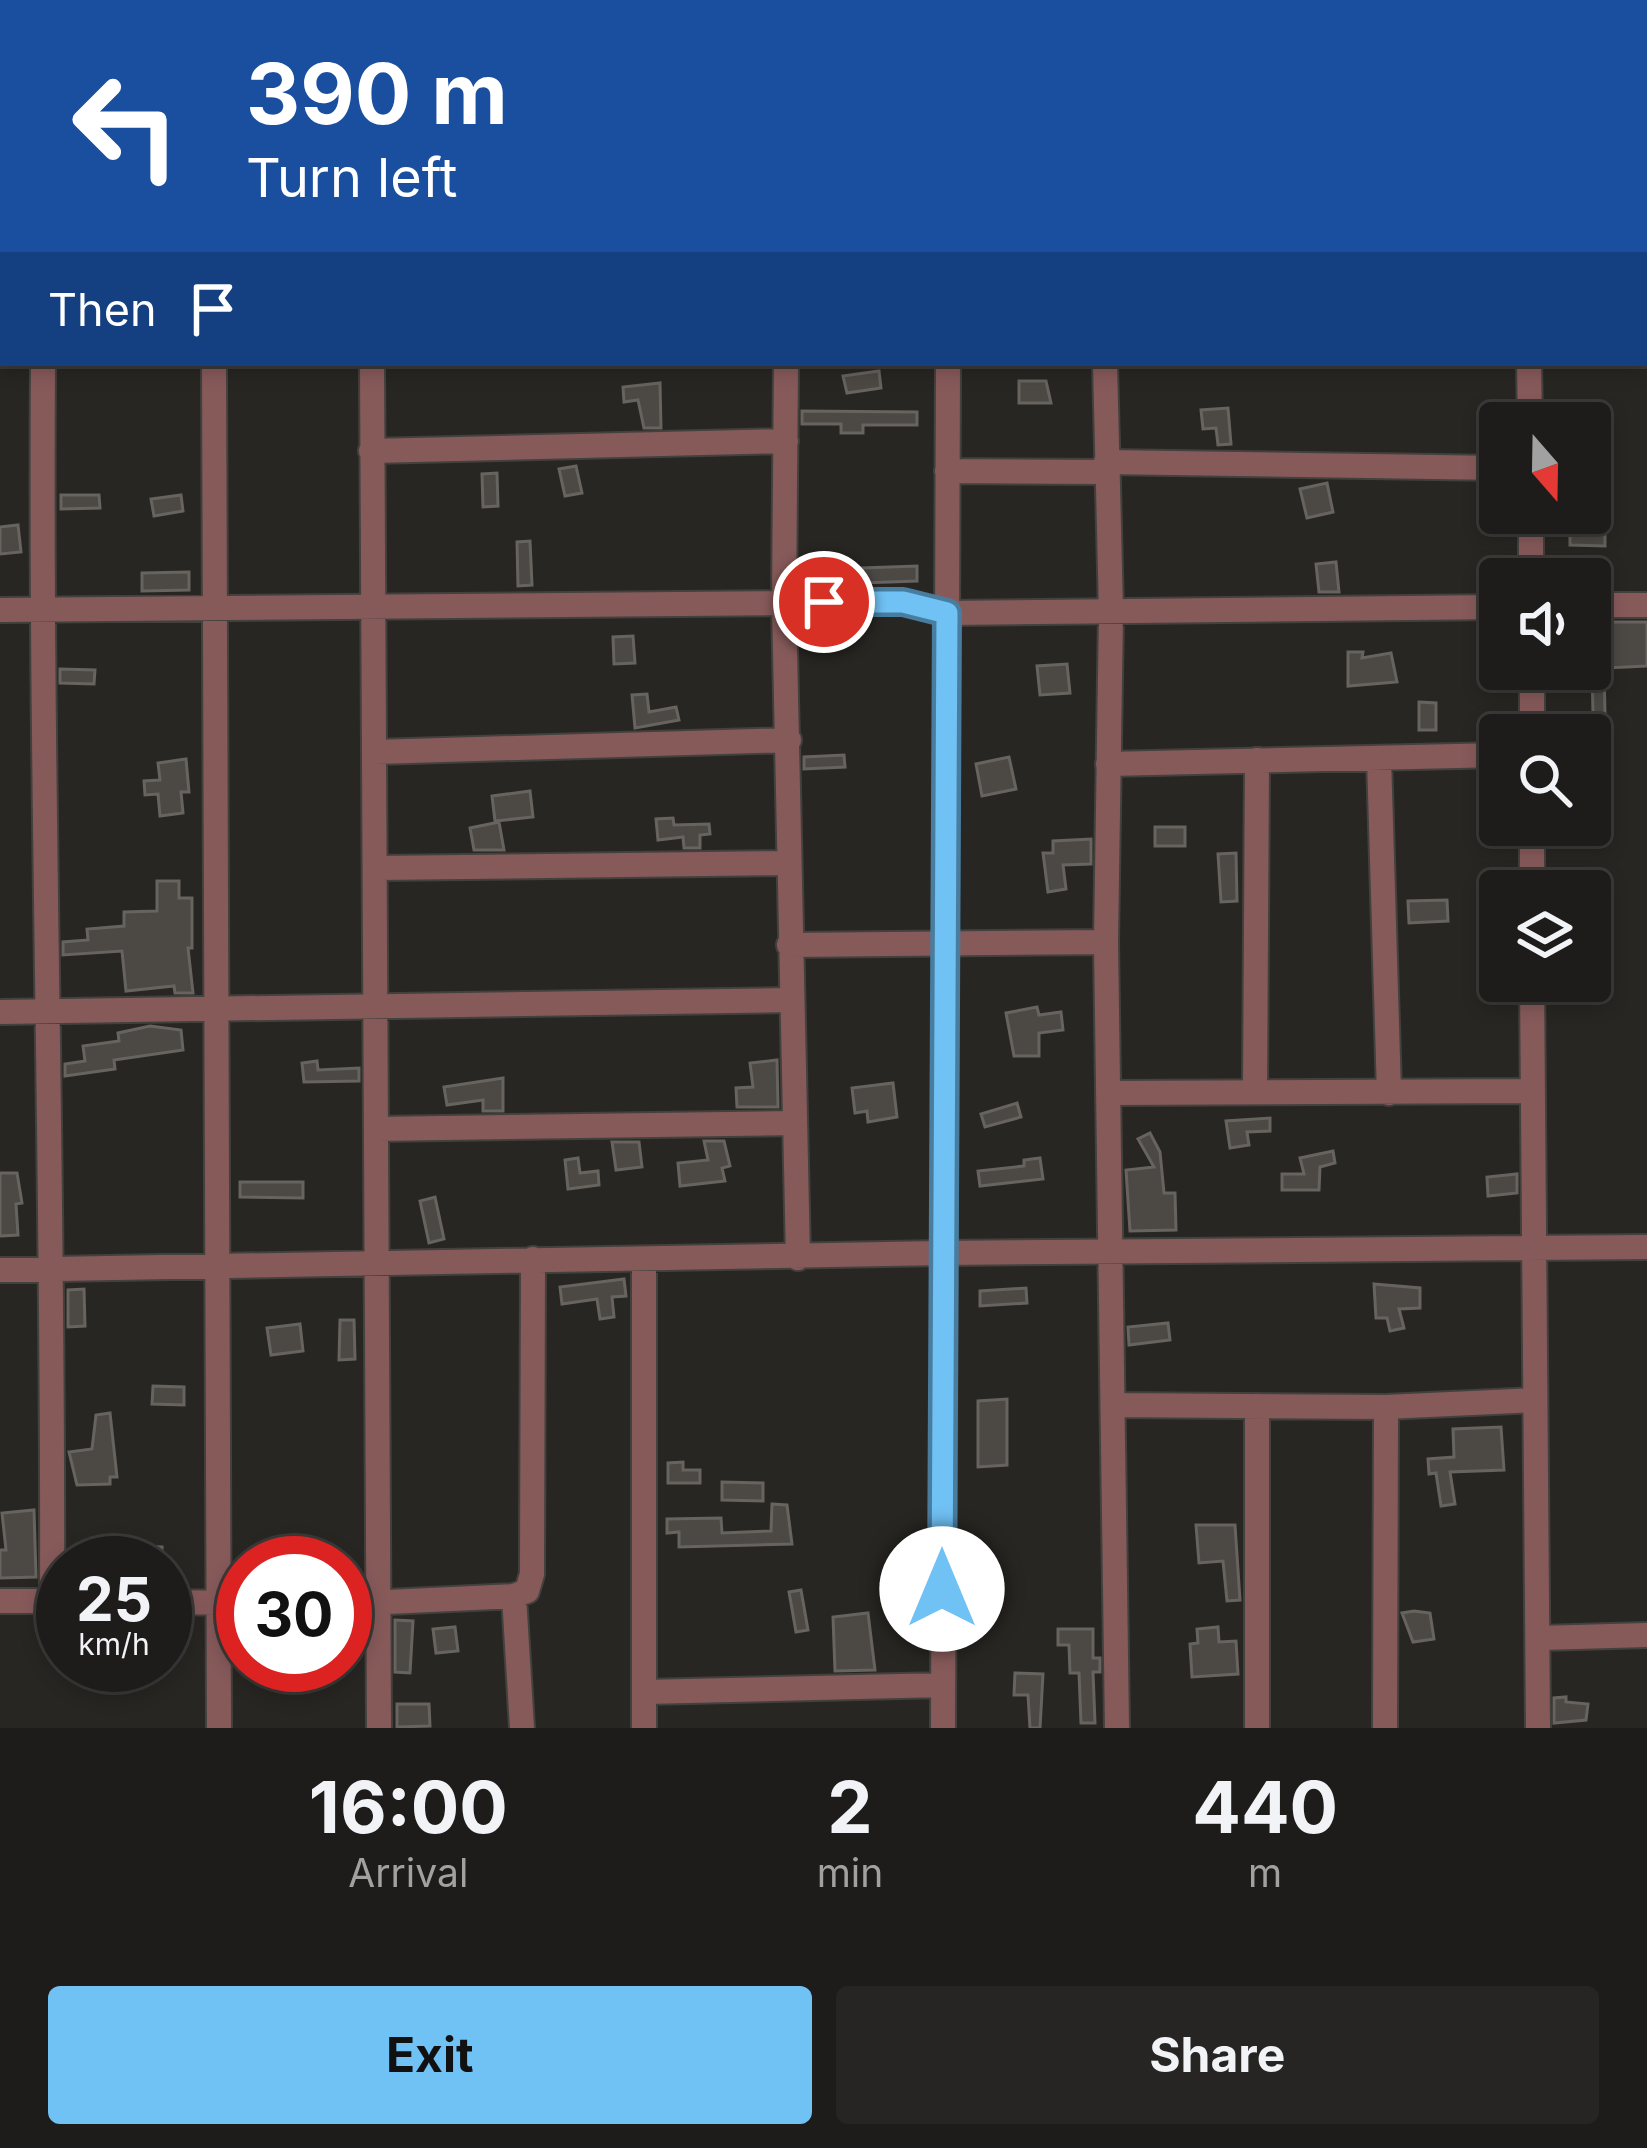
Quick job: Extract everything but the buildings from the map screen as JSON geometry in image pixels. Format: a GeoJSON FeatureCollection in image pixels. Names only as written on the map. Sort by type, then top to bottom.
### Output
{"type":"FeatureCollection","features":[{"type":"Feature","properties":{"kind":"street"},"geometry":{"type":"LineString","coordinates":[[43,366],[45,1011],[57,1536]]}},
{"type":"Feature","properties":{"kind":"street"},"geometry":{"type":"LineString","coordinates":[[214,366],[215,1268],[227,1536]]}},
{"type":"Feature","properties":{"kind":"street"},"geometry":{"type":"LineString","coordinates":[[372,366],[379,1728]]}},
{"type":"Feature","properties":{"kind":"street"},"geometry":{"type":"LineString","coordinates":[[786,366],[784,603],[798,1258]]}},
{"type":"Feature","properties":{"kind":"street"},"geometry":{"type":"LineString","coordinates":[[943,1728],[941,1253],[948,366]]}},
{"type":"Feature","properties":{"kind":"street"},"geometry":{"type":"LineString","coordinates":[[1105,366],[1111,611],[1106,943],[1117,1728]]}},
{"type":"Feature","properties":{"kind":"street"},"geometry":{"type":"LineString","coordinates":[[1529,366],[1530,402]]}},
{"type":"Feature","properties":{"kind":"street"},"geometry":{"type":"LineString","coordinates":[[370,451],[786,441]]}},
{"type":"Feature","properties":{"kind":"street"},"geometry":{"type":"LineString","coordinates":[[947,471],[1479,468]]}},
{"type":"Feature","properties":{"kind":"street"},"geometry":{"type":"LineString","coordinates":[[0,610],[903,602],[947,613],[1479,607]]}},
{"type":"Feature","properties":{"kind":"street"},"geometry":{"type":"LineString","coordinates":[[1611,605],[1647,605]]}},
{"type":"Feature","properties":{"kind":"street"},"geometry":{"type":"LineString","coordinates":[[376,752],[789,740]]}},
{"type":"Feature","properties":{"kind":"street"},"geometry":{"type":"LineString","coordinates":[[1108,764],[1479,756]]}},
{"type":"Feature","properties":{"kind":"street"},"geometry":{"type":"LineString","coordinates":[[1379,758],[1389,1093]]}},
{"type":"Feature","properties":{"kind":"street"},"geometry":{"type":"LineString","coordinates":[[1256,1092],[1257,760]]}},
{"type":"Feature","properties":{"kind":"street"},"geometry":{"type":"LineString","coordinates":[[376,868],[789,863]]}},
{"type":"Feature","properties":{"kind":"street"},"geometry":{"type":"LineString","coordinates":[[789,945],[1106,943]]}},
{"type":"Feature","properties":{"kind":"street"},"geometry":{"type":"LineString","coordinates":[[0,1012],[791,1000]]}},
{"type":"Feature","properties":{"kind":"street"},"geometry":{"type":"LineString","coordinates":[[1532,1002],[1538,1728]]}},
{"type":"Feature","properties":{"kind":"street"},"geometry":{"type":"LineString","coordinates":[[1108,1093],[1532,1091]]}},
{"type":"Feature","properties":{"kind":"street"},"geometry":{"type":"LineString","coordinates":[[376,1129],[795,1123]]}},
{"type":"Feature","properties":{"kind":"street"},"geometry":{"type":"LineString","coordinates":[[0,1270],[941,1253],[1647,1247]]}},
{"type":"Feature","properties":{"kind":"street"},"geometry":{"type":"LineString","coordinates":[[372,1605],[514,1596],[527,1591],[532,1574],[533,1259]]}},
{"type":"Feature","properties":{"kind":"street"},"geometry":{"type":"LineString","coordinates":[[644,1261],[644,1728]]}},
{"type":"Feature","properties":{"kind":"street"},"geometry":{"type":"LineString","coordinates":[[1113,1406],[1386,1407],[1535,1400]]}},
{"type":"Feature","properties":{"kind":"street"},"geometry":{"type":"LineString","coordinates":[[1257,1406],[1257,1728]]}},
{"type":"Feature","properties":{"kind":"street"},"geometry":{"type":"LineString","coordinates":[[1385,1728],[1386,1407]]}},
{"type":"Feature","properties":{"kind":"street"},"geometry":{"type":"LineString","coordinates":[[514,1596],[522,1728]]}},
{"type":"Feature","properties":{"kind":"street"},"geometry":{"type":"LineString","coordinates":[[0,1600],[36,1600]]}},
{"type":"Feature","properties":{"kind":"street"},"geometry":{"type":"LineString","coordinates":[[1540,1638],[1647,1635]]}},
{"type":"Feature","properties":{"kind":"street"},"geometry":{"type":"LineString","coordinates":[[644,1692],[943,1685]]}},
{"type":"Feature","properties":{"kind":"street"},"geometry":{"type":"LineString","coordinates":[[218,1728],[221,1692]]}},
{"type":"Feature","properties":{"kind":"route"},"geometry":{"type":"LineString","coordinates":[[824,602],[903,602],[947,613],[942,1589]]}}]}
